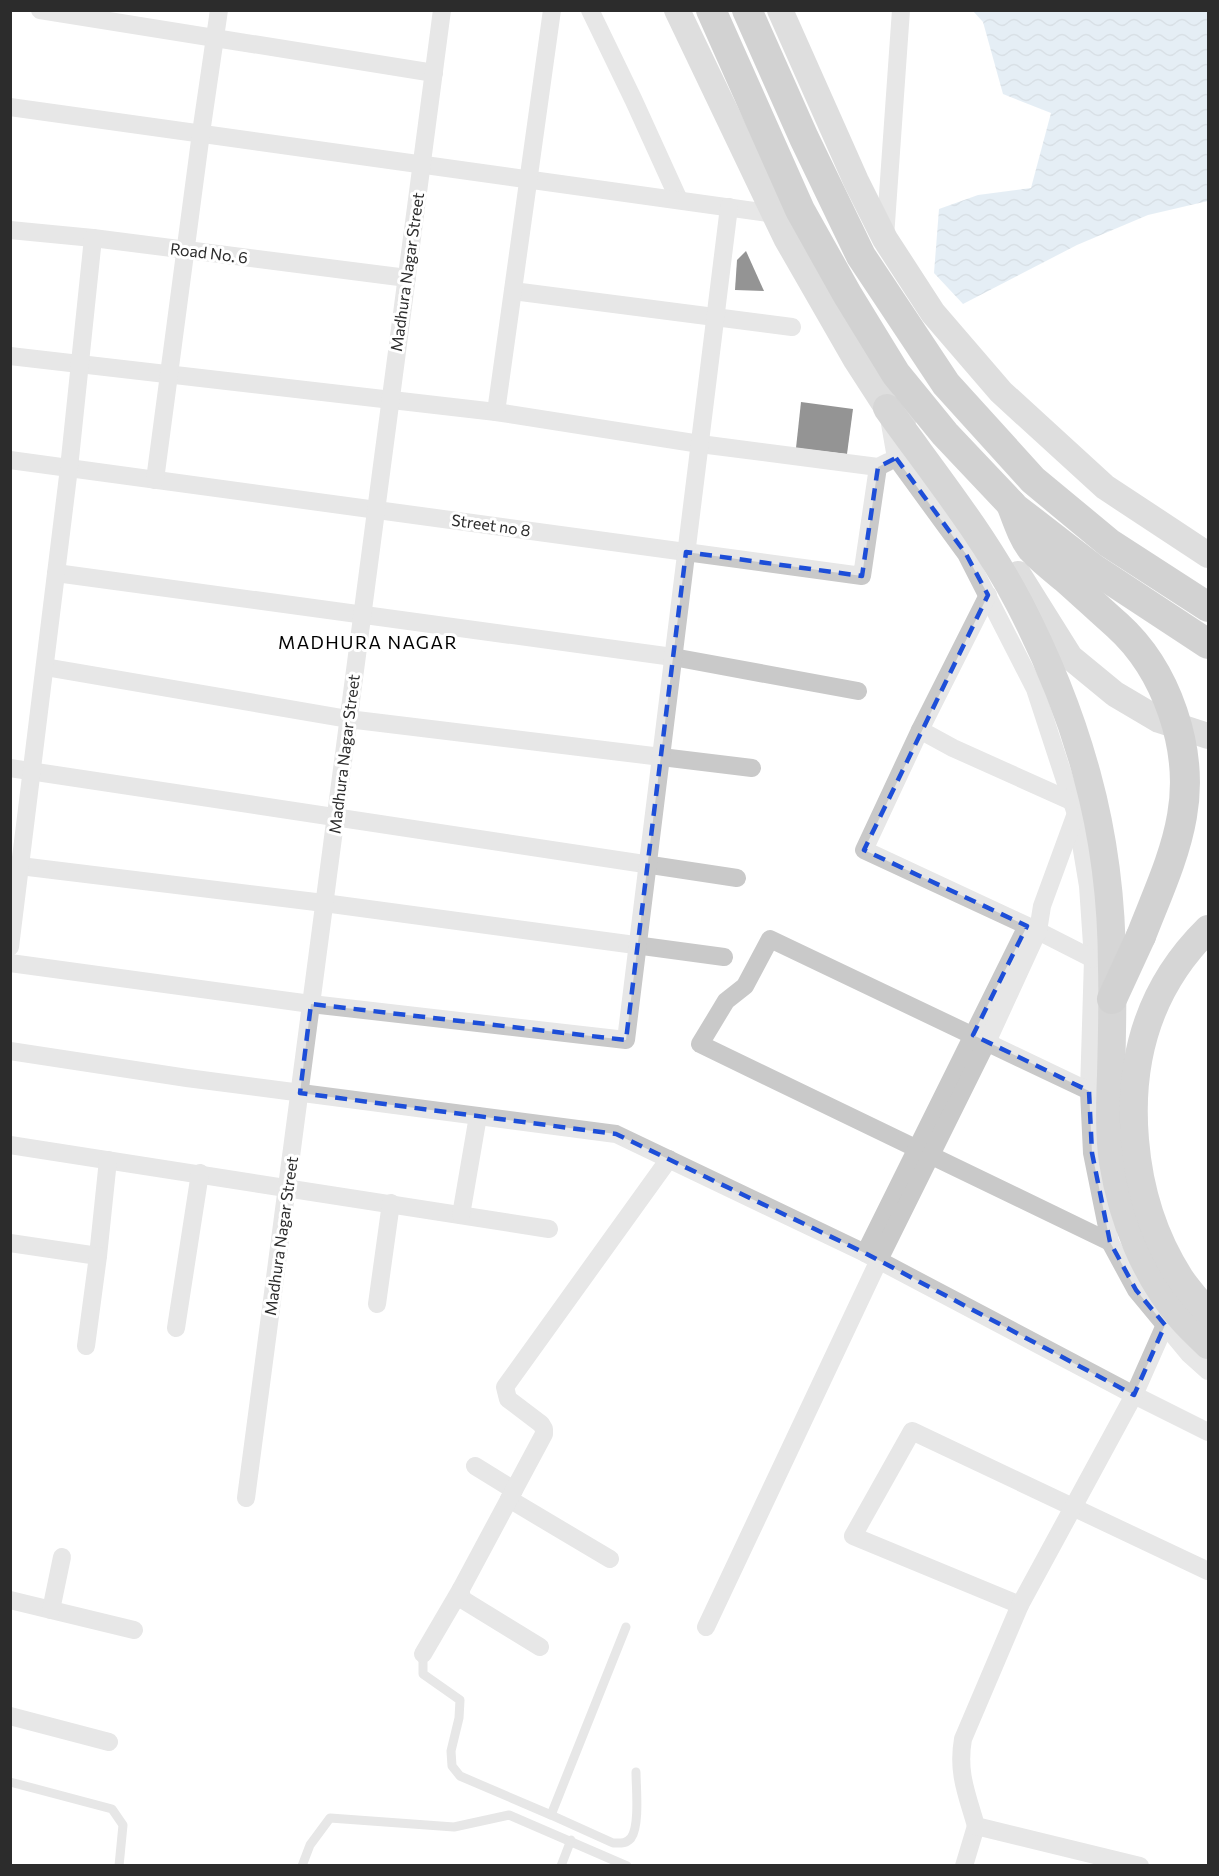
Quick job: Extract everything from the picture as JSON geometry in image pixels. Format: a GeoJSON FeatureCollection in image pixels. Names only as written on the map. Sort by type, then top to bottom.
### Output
{"type":"FeatureCollection","features":[{"type":"Feature","properties":{"kind":"highway"},"geometry":{"type":"LineString","coordinates":[[711,10],[800,210],[846,294],[896,374],[945,434],[1011,504],[1094,569],[1209,644]]}},
{"type":"Feature","properties":{"kind":"highway"},"geometry":{"type":"LineString","coordinates":[[747,10],[804,138],[861,256],[946,384],[1033,480],[1109,543],[1209,607]]}},
{"type":"Feature","properties":{"kind":"highway"},"geometry":{"type":"LineString","coordinates":[[1011,504],[1031,548],[1121,629],[1145,658],[1159,680],[1182,746],[1185,781],[1182,815],[1173,850],[1141,936],[1112,999]]}},
{"type":"Feature","properties":{"kind":"main road"},"geometry":{"type":"LineString","coordinates":[[677,10],[786,238],[850,351],[887,408],[987,549],[1019,603],[1045,658],[1087,775],[1108,879],[1112,999],[1110,1113],[1113,1160],[1120,1198],[1131,1232],[1161,1289],[1182,1319],[1209,1345]]}},
{"type":"Feature","properties":{"kind":"main road"},"geometry":{"type":"LineString","coordinates":[[780,10],[856,181],[885,239],[933,313],[1001,392],[1105,487],[1209,555]]}},
{"type":"Feature","properties":{"kind":"main road"},"geometry":{"type":"LineString","coordinates":[[887,408],[922,436],[1010,561],[1070,657],[1115,694],[1159,720],[1209,736]]}},
{"type":"Feature","properties":{"kind":"main road"},"geometry":{"type":"LineString","coordinates":[[1209,929],[1193,944],[1169,976],[1149,1017],[1138,1052],[1133,1087],[1138,1172],[1147,1207],[1160,1241],[1179,1277],[1209,1313]]}},
{"type":"Feature","properties":{"kind":"street"},"geometry":{"type":"LineString","coordinates":[[40,10],[434,73]]}},
{"type":"Feature","properties":{"kind":"street"},"geometry":{"type":"LineString","coordinates":[[155,480],[219,10]]}},
{"type":"Feature","properties":{"kind":"street","name":"Madhura Nagar Street"},"geometry":{"type":"LineString","coordinates":[[246,1497],[442,10]]}},
{"type":"Feature","properties":{"kind":"street"},"geometry":{"type":"LineString","coordinates":[[496,412],[552,10]]}},
{"type":"Feature","properties":{"kind":"street"},"geometry":{"type":"LineString","coordinates":[[590,10],[679,200]]}},
{"type":"Feature","properties":{"kind":"street"},"geometry":{"type":"LineString","coordinates":[[885,239],[901,10]]}},
{"type":"Feature","properties":{"kind":"street"},"geometry":{"type":"LineString","coordinates":[[10,106],[775,214]]}},
{"type":"Feature","properties":{"kind":"street"},"geometry":{"type":"LineString","coordinates":[[10,963],[311,1004],[626,1040],[729,207]]}},
{"type":"Feature","properties":{"kind":"street","name":"Road No. 6"},"geometry":{"type":"LineString","coordinates":[[10,230],[93,238],[407,278]]}},
{"type":"Feature","properties":{"kind":"street"},"geometry":{"type":"LineString","coordinates":[[10,947],[69,468],[93,238]]}},
{"type":"Feature","properties":{"kind":"street"},"geometry":{"type":"LineString","coordinates":[[513,291],[792,327]]}},
{"type":"Feature","properties":{"kind":"street"},"geometry":{"type":"LineString","coordinates":[[10,356],[496,412],[700,444],[878,467],[896,458]]}},
{"type":"Feature","properties":{"kind":"street"},"geometry":{"type":"LineString","coordinates":[[887,408],[896,458],[966,554],[1035,689],[1073,807],[1089,886],[1093,959],[1089,1091],[1092,1153],[1110,1242],[1136,1290],[1189,1354],[1209,1371]]}},
{"type":"Feature","properties":{"kind":"street","name":"Street no 8"},"geometry":{"type":"LineString","coordinates":[[10,460],[862,576],[878,467]]}},
{"type":"Feature","properties":{"kind":"street"},"geometry":{"type":"LineString","coordinates":[[56,573],[673,657],[858,691]]}},
{"type":"Feature","properties":{"kind":"street"},"geometry":{"type":"LineString","coordinates":[[988,595],[920,730],[864,850],[1093,959]]}},
{"type":"Feature","properties":{"kind":"street"},"geometry":{"type":"LineString","coordinates":[[45,667],[348,719],[752,768]]}},
{"type":"Feature","properties":{"kind":"street"},"geometry":{"type":"LineString","coordinates":[[920,730],[1073,807]]}},
{"type":"Feature","properties":{"kind":"street"},"geometry":{"type":"LineString","coordinates":[[10,768],[737,878]]}},
{"type":"Feature","properties":{"kind":"street"},"geometry":{"type":"LineString","coordinates":[[706,1627],[872,1256],[980,1039],[1042,906],[1073,807]]}},
{"type":"Feature","properties":{"kind":"street"},"geometry":{"type":"LineString","coordinates":[[20,866],[324,903],[473,925],[638,944],[724,957]]}},
{"type":"Feature","properties":{"kind":"street"},"geometry":{"type":"LineString","coordinates":[[1089,1091],[771,939],[745,986],[726,1001],[700,1044],[1110,1242]]}},
{"type":"Feature","properties":{"kind":"street"},"geometry":{"type":"LineString","coordinates":[[10,1052],[616,1134],[872,1256],[1134,1395],[1209,1431]]}},
{"type":"Feature","properties":{"kind":"street"},"geometry":{"type":"LineString","coordinates":[[461,1215],[478,1116]]}},
{"type":"Feature","properties":{"kind":"street"},"geometry":{"type":"LineString","coordinates":[[10,1145],[549,1229]]}},
{"type":"Feature","properties":{"kind":"street"},"geometry":{"type":"LineString","coordinates":[[423,1654],[544,1434],[541,1424],[508,1399],[505,1387],[669,1159]]}},
{"type":"Feature","properties":{"kind":"street"},"geometry":{"type":"LineString","coordinates":[[86,1346],[108,1160]]}},
{"type":"Feature","properties":{"kind":"street"},"geometry":{"type":"LineString","coordinates":[[176,1328],[200,1173]]}},
{"type":"Feature","properties":{"kind":"street"},"geometry":{"type":"LineString","coordinates":[[377,1304],[391,1203]]}},
{"type":"Feature","properties":{"kind":"street"},"geometry":{"type":"LineString","coordinates":[[10,1243],[98,1256]]}},
{"type":"Feature","properties":{"kind":"street"},"geometry":{"type":"LineString","coordinates":[[964,1866],[976,1826],[961,1775],[960,1756],[963,1739],[1020,1605],[1134,1395],[1165,1325]]}},
{"type":"Feature","properties":{"kind":"street"},"geometry":{"type":"LineString","coordinates":[[1020,1605],[853,1536],[912,1431],[1209,1571]]}},
{"type":"Feature","properties":{"kind":"street"},"geometry":{"type":"LineString","coordinates":[[475,1466],[512,1495],[610,1559]]}},
{"type":"Feature","properties":{"kind":"street"},"geometry":{"type":"LineString","coordinates":[[51,1610],[62,1557]]}},
{"type":"Feature","properties":{"kind":"street"},"geometry":{"type":"LineString","coordinates":[[460,1589],[465,1601],[540,1647]]}},
{"type":"Feature","properties":{"kind":"street"},"geometry":{"type":"LineString","coordinates":[[10,1600],[134,1630]]}},
{"type":"Feature","properties":{"kind":"street"},"geometry":{"type":"LineString","coordinates":[[10,1716],[109,1742]]}},
{"type":"Feature","properties":{"kind":"street"},"geometry":{"type":"LineString","coordinates":[[976,1826],[1140,1866]]}},
{"type":"Feature","properties":{"kind":"lane"},"geometry":{"type":"LineString","coordinates":[[551,1815],[626,1627]]}},
{"type":"Feature","properties":{"kind":"lane"},"geometry":{"type":"LineString","coordinates":[[423,1654],[423,1674],[460,1700],[459,1718],[451,1751],[452,1766],[460,1776],[613,1843],[623,1844],[631,1837],[635,1822],[636,1772]]}},
{"type":"Feature","properties":{"kind":"lane"},"geometry":{"type":"LineString","coordinates":[[10,1782],[112,1809],[123,1825],[118,1866]]}},
{"type":"Feature","properties":{"kind":"lane"},"geometry":{"type":"LineString","coordinates":[[302,1866],[310,1845],[330,1818],[454,1827],[509,1815],[627,1866]]}},
{"type":"Feature","properties":{"kind":"lane"},"geometry":{"type":"LineString","coordinates":[[561,1866],[571,1840]]}},
{"type":"Feature","properties":{"kind":"highlighted area"},"geometry":{"type":"Polygon","coordinates":[[[896,458],[966,554],[988,595],[864,850],[1027,926],[973,1035],[1089,1091],[1092,1153],[1110,1242],[1136,1290],[1165,1325],[1134,1395],[865,1253],[616,1134],[300,1093],[311,1004],[626,1040],[686,552],[862,576],[878,467],[896,458]]]}},
{"type":"Feature","properties":{"kind":"water"},"geometry":{"type":"Polygon","coordinates":[[[973,11],[1208,11],[1208,201],[1148,215],[1077,245],[963,304],[934,273],[939,209],[978,195],[1031,188],[1051,113],[1003,94],[983,22],[973,11]]]}},
{"type":"Feature","properties":{"kind":"building"},"geometry":{"type":"Polygon","coordinates":[[[746,251],[764,291],[735,290],[737,260],[746,251]]]}},
{"type":"Feature","properties":{"kind":"building"},"geometry":{"type":"Polygon","coordinates":[[[801,402],[853,409],[847,454],[796,448],[801,402]]]}},
{"type":"Feature","properties":{"kind":"district","name":"MADHURA NAGAR"},"geometry":{"type":"Point","coordinates":[368,643]}}]}
